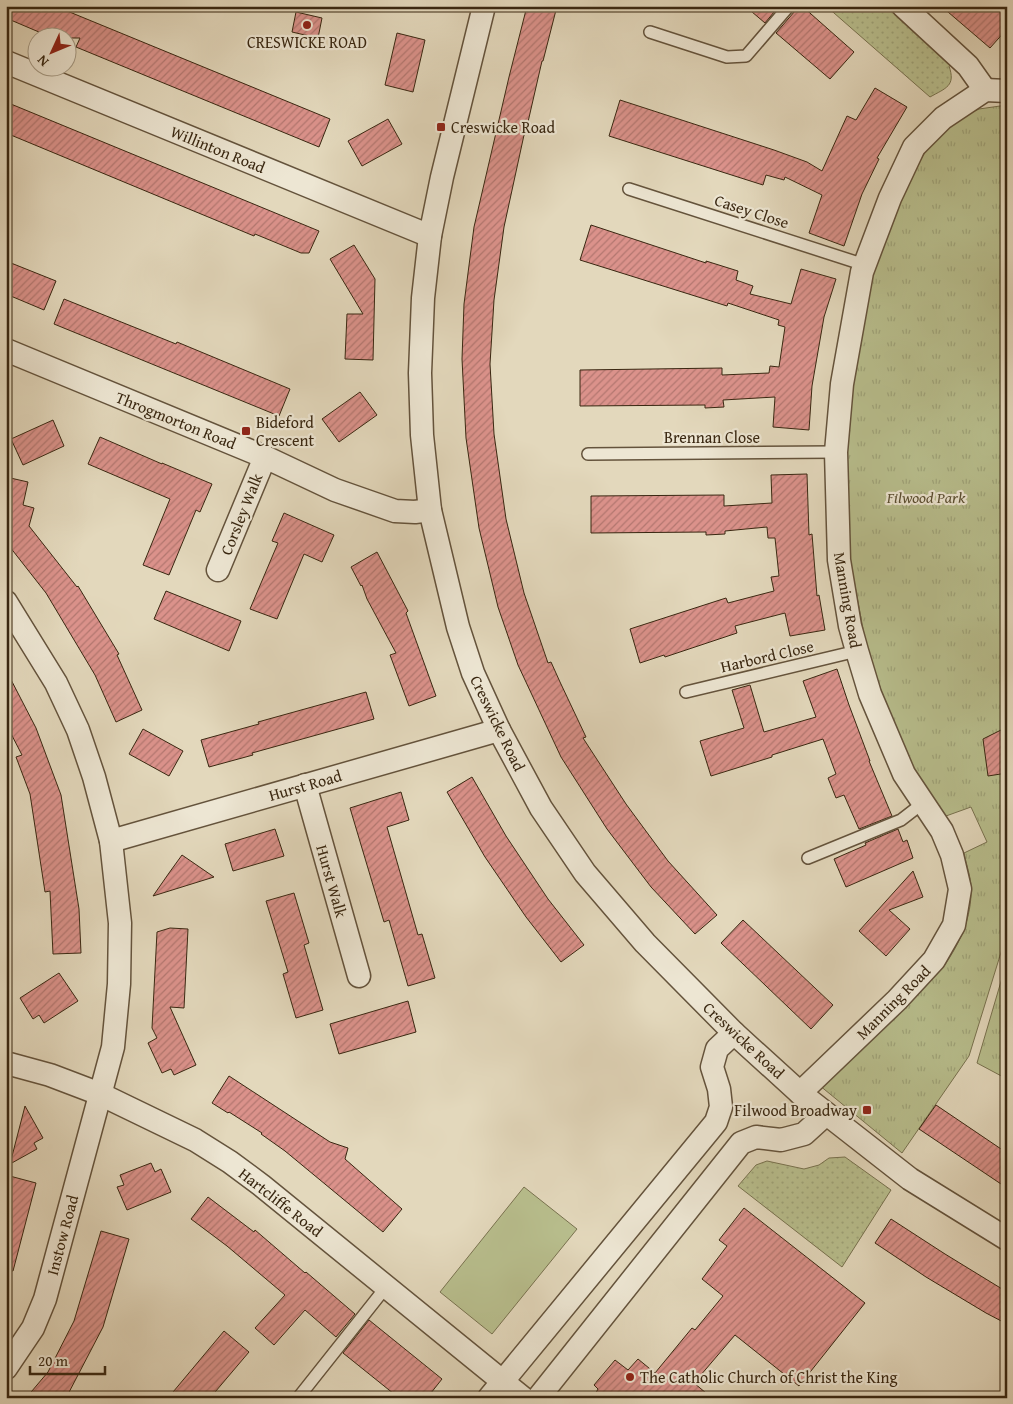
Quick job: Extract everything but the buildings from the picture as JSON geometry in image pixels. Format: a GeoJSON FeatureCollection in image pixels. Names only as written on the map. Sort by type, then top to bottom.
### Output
{"type":"FeatureCollection","features":[{"type":"Feature","properties":{"kind":"street","name":"Creswicke Road"},"geometry":{"type":"LineString","coordinates":[[484,6],[442,177],[430,236],[423,298],[420,372],[422,435],[430,510],[458,627],[474,673],[499,730],[541,808],[585,873],[645,943],[734,1033],[800,1093],[910,1179],[1007,1238]]}},
{"type":"Feature","properties":{"kind":"street"},"geometry":{"type":"LineString","coordinates":[[903,6],[996,91]]}},
{"type":"Feature","properties":{"kind":"street","name":"Willinton Road"},"geometry":{"type":"LineString","coordinates":[[6,62],[430,236]]}},
{"type":"Feature","properties":{"kind":"street","name":"Manning Road"},"geometry":{"type":"LineString","coordinates":[[800,1093],[903,994],[934,960],[954,926],[960,889],[952,855],[942,831],[904,774],[870,694],[856,651],[839,560],[836,452],[842,384],[862,272],[890,198],[914,147],[943,118],[996,91]]}},
{"type":"Feature","properties":{"kind":"street","name":"Throgmorton Road"},"geometry":{"type":"LineString","coordinates":[[6,350],[265,457],[335,490],[395,511],[415,512],[430,510]]}},
{"type":"Feature","properties":{"kind":"street","name":"Corsley Walk"},"geometry":{"type":"LineString","coordinates":[[218,570],[265,457]]}},
{"type":"Feature","properties":{"kind":"street"},"geometry":{"type":"LineString","coordinates":[[6,602],[56,683],[78,730],[94,777],[111,841],[120,923],[119,984],[112,1047],[100,1094]]}},
{"type":"Feature","properties":{"kind":"street","name":"Hurst Road"},"geometry":{"type":"LineString","coordinates":[[111,841],[499,730]]}},
{"type":"Feature","properties":{"kind":"street","name":"Hurst Walk"},"geometry":{"type":"LineString","coordinates":[[305,785],[359,976]]}},
{"type":"Feature","properties":{"kind":"street"},"geometry":{"type":"LineString","coordinates":[[495,1390],[716,1122],[721,1107],[719,1089],[712,1067],[717,1049],[734,1033]]}},
{"type":"Feature","properties":{"kind":"street","name":"Hartcliffe Road"},"geometry":{"type":"LineString","coordinates":[[6,1063],[50,1075],[100,1094],[195,1140],[230,1162],[261,1184],[386,1286],[495,1390],[522,1398]]}},
{"type":"Feature","properties":{"kind":"street","name":"Instow Road"},"geometry":{"type":"LineString","coordinates":[[6,1368],[33,1328],[45,1299],[100,1094]]}},
{"type":"Feature","properties":{"kind":"street"},"geometry":{"type":"LineString","coordinates":[[538,1398],[741,1143],[756,1136],[781,1140],[804,1134],[826,1114]]}},
{"type":"Feature","properties":{"kind":"lane"},"geometry":{"type":"LineString","coordinates":[[650,32],[727,57],[746,56],[789,6]]}},
{"type":"Feature","properties":{"kind":"lane","name":"Casey Close"},"geometry":{"type":"LineString","coordinates":[[629,189],[865,265]]}},
{"type":"Feature","properties":{"kind":"lane","name":"Brennan Close"},"geometry":{"type":"LineString","coordinates":[[588,454],[836,452]]}},
{"type":"Feature","properties":{"kind":"lane","name":"Harbord Close"},"geometry":{"type":"LineString","coordinates":[[686,692],[856,651]]}},
{"type":"Feature","properties":{"kind":"lane"},"geometry":{"type":"LineString","coordinates":[[808,858],[901,820],[923,803]]}},
{"type":"Feature","properties":{"kind":"lane"},"geometry":{"type":"LineString","coordinates":[[298,1398],[386,1286]]}},
{"type":"Feature","properties":{"kind":"green space"},"geometry":{"type":"Polygon","coordinates":[[[826,6],[891,6],[954,61],[949,66],[951,78],[948,86],[930,97],[826,6]]]}},
{"type":"Feature","properties":{"kind":"green space","name":"Filwood Park"},"geometry":{"type":"Polygon","coordinates":[[[1007,105],[1007,933],[969,1056],[902,1153],[819,1085],[944,966],[960,939],[971,899],[971,884],[964,853],[987,842],[971,807],[946,816],[916,773],[891,720],[866,645],[850,559],[847,457],[852,355],[872,271],[911,175],[931,143],[961,117],[979,109],[1007,105]]]}},
{"type":"Feature","properties":{"kind":"green space"},"geometry":{"type":"Polygon","coordinates":[[[1007,961],[1007,1079],[977,1063],[1007,961]]]}},
{"type":"Feature","properties":{"kind":"green space"},"geometry":{"type":"Polygon","coordinates":[[[845,1157],[891,1190],[842,1267],[738,1186],[756,1165],[767,1161],[804,1169],[819,1165],[829,1158],[845,1157]]]}},
{"type":"Feature","properties":{"kind":"green space"},"geometry":{"type":"Polygon","coordinates":[[[524,1187],[577,1229],[492,1334],[440,1292],[524,1187]]]}},
{"type":"Feature","properties":{"kind":"place","name":"CRESWICKE ROAD"},"geometry":{"type":"Point","coordinates":[307,25]}},
{"type":"Feature","properties":{"kind":"place","name":"Creswicke Road"},"geometry":{"type":"Point","coordinates":[441,127]}},
{"type":"Feature","properties":{"kind":"place","name":"Bideford Crescent"},"geometry":{"type":"Point","coordinates":[246,431]}},
{"type":"Feature","properties":{"kind":"place","name":"Filwood Broadway"},"geometry":{"type":"Point","coordinates":[867,1110]}},
{"type":"Feature","properties":{"kind":"place","name":"The Catholic Church of Christ the King"},"geometry":{"type":"Point","coordinates":[630,1377]}}]}
